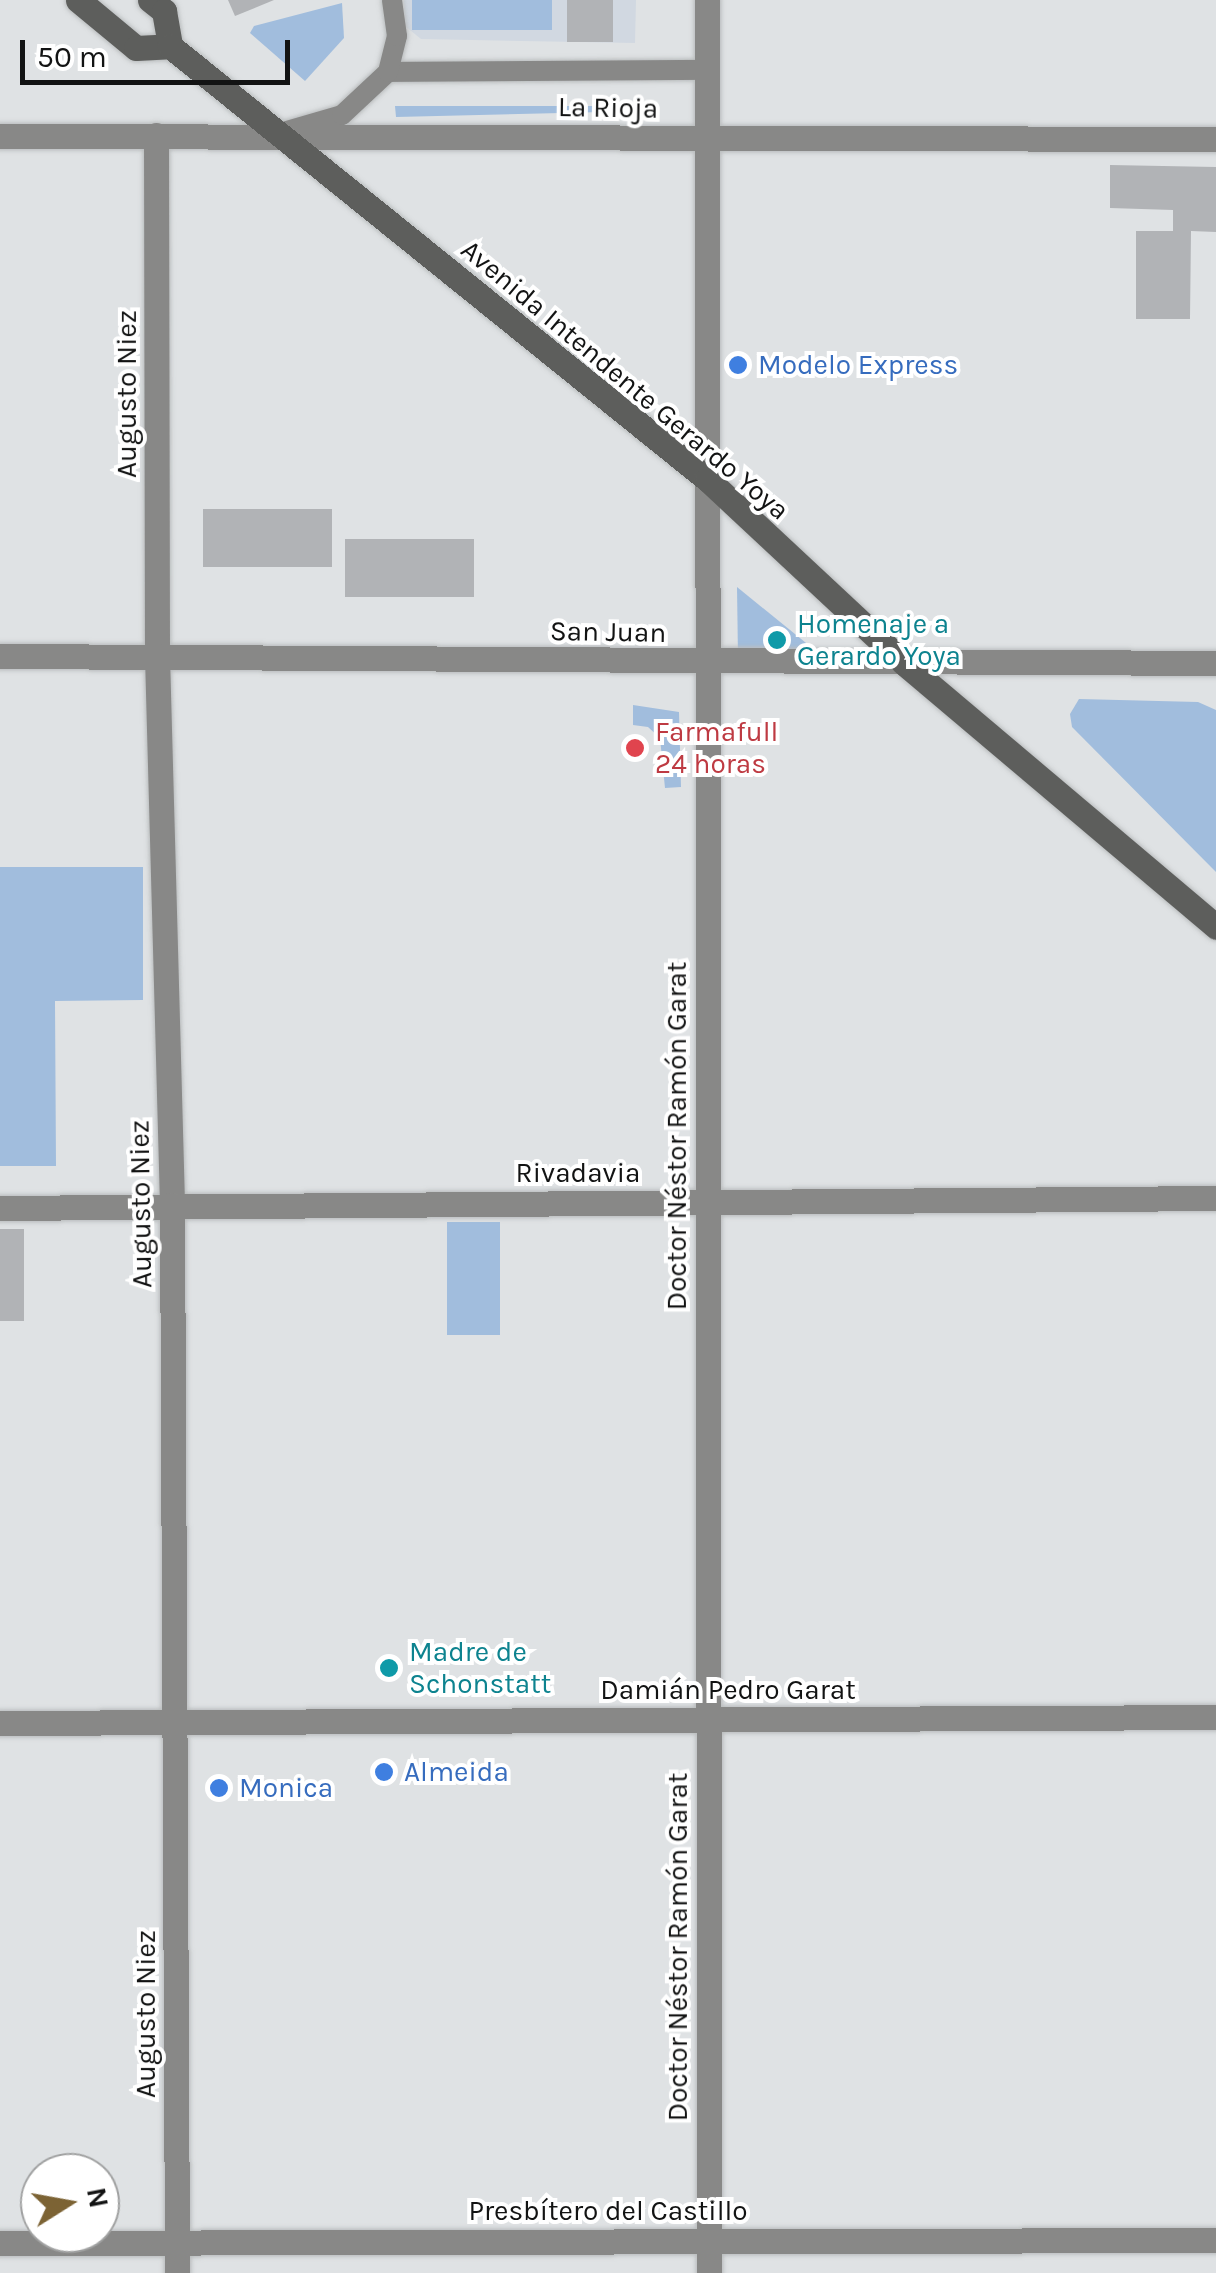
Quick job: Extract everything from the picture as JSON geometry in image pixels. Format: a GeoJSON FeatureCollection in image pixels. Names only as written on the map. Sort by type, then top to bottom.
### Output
{"type":"FeatureCollection","features":[{"type":"Feature","properties":{"kind":"main road","name":"Avenida Intendente Gerardo Yoya"},"geometry":{"type":"LineString","coordinates":[[78,0],[136,48],[170,46]]}},
{"type":"Feature","properties":{"kind":"main road","name":"Avenida Intendente Gerardo Yoya"},"geometry":{"type":"LineString","coordinates":[[150,0],[164,11],[170,46],[707,480],[904,664],[1216,926]]}},
{"type":"Feature","properties":{"kind":"street","name":"Doctor Néstor Ramón Garat"},"geometry":{"type":"LineString","coordinates":[[707,0],[709,2273]]}},
{"type":"Feature","properties":{"kind":"street","name":"Augusto Niez"},"geometry":{"type":"LineString","coordinates":[[156,135],[157,656],[172,1205],[177,2273]]}},
{"type":"Feature","properties":{"kind":"street","name":"La Rioja"},"geometry":{"type":"LineString","coordinates":[[0,136],[1216,139]]}},
{"type":"Feature","properties":{"kind":"street","name":"San Juan"},"geometry":{"type":"LineString","coordinates":[[0,656],[707,664],[1216,663]]}},
{"type":"Feature","properties":{"kind":"street","name":"Rivadavia"},"geometry":{"type":"LineString","coordinates":[[0,1208],[1216,1198]]}},
{"type":"Feature","properties":{"kind":"street","name":"Damián Pedro Garat"},"geometry":{"type":"LineString","coordinates":[[0,1722],[1216,1718]]}},
{"type":"Feature","properties":{"kind":"street","name":"Presbítero del Castillo"},"geometry":{"type":"LineString","coordinates":[[0,2243],[1216,2240]]}},
{"type":"Feature","properties":{"kind":"lane"},"geometry":{"type":"LineString","coordinates":[[276,134],[342,115],[388,72],[397,36],[392,0]]}},
{"type":"Feature","properties":{"kind":"lane","name":"La Rioja"},"geometry":{"type":"LineString","coordinates":[[388,72],[707,70]]}},
{"type":"Feature","properties":{"kind":"shaded area"},"geometry":{"type":"Polygon","coordinates":[[[404,0],[636,0],[635,43],[421,39],[405,26],[404,0]]]}},
{"type":"Feature","properties":{"kind":"shaded area"},"geometry":{"type":"Polygon","coordinates":[[[412,0],[552,0],[552,30],[412,30],[412,0]]]}},
{"type":"Feature","properties":{"kind":"shaded area"},"geometry":{"type":"Polygon","coordinates":[[[342,3],[344,38],[305,81],[250,33],[254,26],[342,3]]]}},
{"type":"Feature","properties":{"kind":"shaded area"},"geometry":{"type":"Polygon","coordinates":[[[395,106],[644,106],[646,111],[396,117],[395,106]]]}},
{"type":"Feature","properties":{"kind":"shaded area"},"geometry":{"type":"Polygon","coordinates":[[[737,587],[827,660],[738,658],[737,587]]]}},
{"type":"Feature","properties":{"kind":"shaded area"},"geometry":{"type":"Polygon","coordinates":[[[1079,699],[1198,702],[1216,710],[1216,872],[1072,727],[1070,714],[1079,699]]]}},
{"type":"Feature","properties":{"kind":"shaded area"},"geometry":{"type":"Polygon","coordinates":[[[633,705],[679,712],[681,787],[665,788],[660,738],[648,727],[633,725],[633,705]]]}},
{"type":"Feature","properties":{"kind":"shaded area"},"geometry":{"type":"Polygon","coordinates":[[[0,867],[143,867],[143,1000],[55,1001],[56,1166],[0,1166],[0,867]]]}},
{"type":"Feature","properties":{"kind":"shaded area"},"geometry":{"type":"Polygon","coordinates":[[[447,1222],[500,1222],[500,1335],[447,1335],[447,1222]]]}},
{"type":"Feature","properties":{"kind":"building"},"geometry":{"type":"Polygon","coordinates":[[[228,0],[274,0],[235,16],[228,0]]]}},
{"type":"Feature","properties":{"kind":"building"},"geometry":{"type":"Polygon","coordinates":[[[567,0],[613,0],[613,42],[567,42],[567,0]]]}},
{"type":"Feature","properties":{"kind":"building"},"geometry":{"type":"Polygon","coordinates":[[[1110,165],[1216,167],[1216,232],[1191,231],[1190,319],[1136,319],[1136,231],[1173,231],[1173,210],[1110,208],[1110,165]]]}},
{"type":"Feature","properties":{"kind":"building"},"geometry":{"type":"Polygon","coordinates":[[[203,509],[332,509],[332,567],[203,567],[203,509]]]}},
{"type":"Feature","properties":{"kind":"building"},"geometry":{"type":"Polygon","coordinates":[[[345,539],[474,539],[474,597],[345,597],[345,539]]]}},
{"type":"Feature","properties":{"kind":"building"},"geometry":{"type":"Polygon","coordinates":[[[0,1229],[24,1229],[24,1321],[0,1321],[0,1229]]]}},
{"type":"Feature","properties":{"kind":"place","name":"Modelo Express"},"geometry":{"type":"Point","coordinates":[738,365]}},
{"type":"Feature","properties":{"kind":"place","name":"Homenaje a Gerardo Yoya"},"geometry":{"type":"Point","coordinates":[777,640]}},
{"type":"Feature","properties":{"kind":"place","name":"Farmafull 24 horas"},"geometry":{"type":"Point","coordinates":[635,748]}},
{"type":"Feature","properties":{"kind":"place","name":"Madre de Schonstatt"},"geometry":{"type":"Point","coordinates":[389,1668]}},
{"type":"Feature","properties":{"kind":"place","name":"Almeida"},"geometry":{"type":"Point","coordinates":[384,1772]}},
{"type":"Feature","properties":{"kind":"place","name":"Monica"},"geometry":{"type":"Point","coordinates":[219,1788]}}]}
